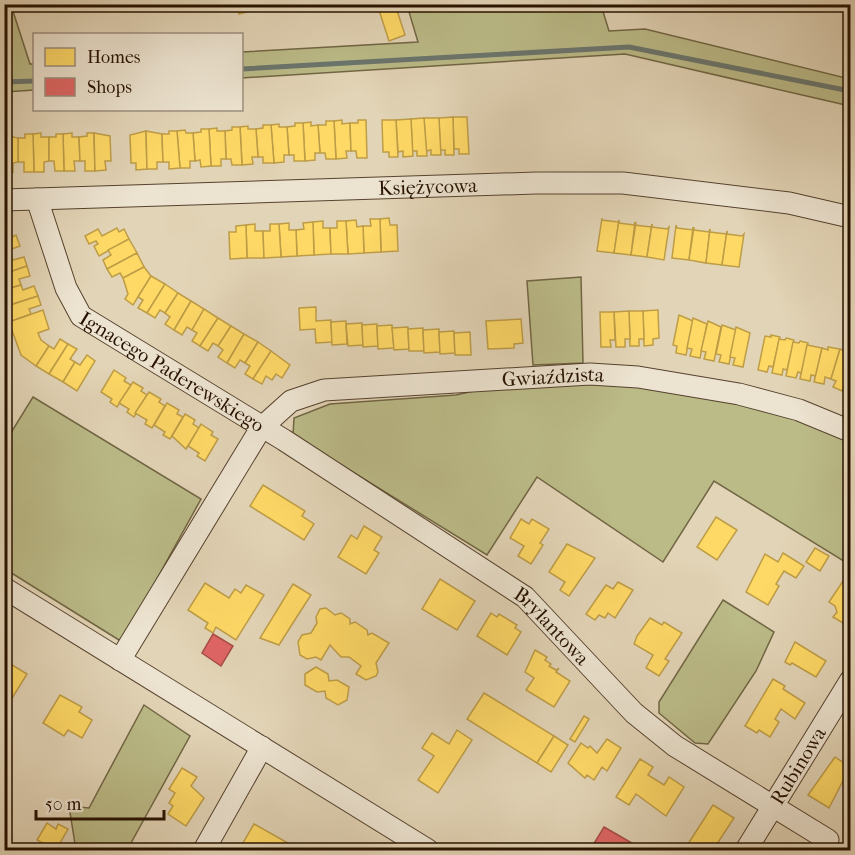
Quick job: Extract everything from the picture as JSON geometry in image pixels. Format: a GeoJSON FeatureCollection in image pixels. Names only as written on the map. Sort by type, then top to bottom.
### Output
{"type":"FeatureCollection","features":[{"type":"Feature","properties":{"kind":"street","name":"Księżycowa"},"geometry":{"type":"LineString","coordinates":[[4,200],[524,183],[623,183],[789,203],[850,217]]}},
{"type":"Feature","properties":{"kind":"street","name":"Ignacego Paderewskiego"},"geometry":{"type":"LineString","coordinates":[[37,199],[66,288],[81,316],[261,428],[120,660]]}},
{"type":"Feature","properties":{"kind":"street","name":"Gwiaździsta"},"geometry":{"type":"LineString","coordinates":[[261,428],[291,401],[324,390],[590,374],[638,377],[739,394],[799,410],[850,431]]}},
{"type":"Feature","properties":{"kind":"street","name":"Brylantowa"},"geometry":{"type":"LineString","coordinates":[[261,428],[525,597],[634,712],[675,746],[828,840]]}},
{"type":"Feature","properties":{"kind":"street"},"geometry":{"type":"LineString","coordinates":[[4,588],[428,850]]}},
{"type":"Feature","properties":{"kind":"street","name":"Rubinowa"},"geometry":{"type":"LineString","coordinates":[[746,850],[850,681]]}},
{"type":"Feature","properties":{"kind":"street"},"geometry":{"type":"LineString","coordinates":[[204,850],[262,747]]}},
{"type":"Feature","properties":{"kind":"green space"},"geometry":{"type":"Polygon","coordinates":[[[5,4],[11,5],[30,64],[33,64],[33,90],[5,92],[5,4]]]}},
{"type":"Feature","properties":{"kind":"green space"},"geometry":{"type":"Polygon","coordinates":[[[407,5],[601,5],[609,31],[645,29],[850,79],[850,106],[625,54],[243,78],[243,52],[418,42],[407,5]]]}},
{"type":"Feature","properties":{"kind":"green space"},"geometry":{"type":"Polygon","coordinates":[[[581,277],[583,363],[533,365],[527,281],[581,277]]]}},
{"type":"Feature","properties":{"kind":"green space"},"geometry":{"type":"Polygon","coordinates":[[[605,382],[700,393],[778,412],[850,437],[850,565],[714,481],[663,562],[537,477],[487,555],[293,435],[294,418],[330,404],[456,395],[500,385],[605,382]]]}},
{"type":"Feature","properties":{"kind":"green space"},"geometry":{"type":"Polygon","coordinates":[[[33,397],[201,499],[126,635],[119,640],[5,569],[4,444],[33,397]]]}},
{"type":"Feature","properties":{"kind":"green space"},"geometry":{"type":"Polygon","coordinates":[[[723,600],[774,632],[756,671],[708,744],[695,743],[659,713],[659,702],[723,600]]]}},
{"type":"Feature","properties":{"kind":"green space"},"geometry":{"type":"Polygon","coordinates":[[[144,705],[190,736],[131,843],[140,850],[76,850],[69,806],[89,808],[144,705]]]}},
{"type":"Feature","properties":{"kind":"building: Homes"},"geometry":{"type":"Polygon","coordinates":[[[226,4],[263,4],[264,7],[239,14],[236,5],[227,8],[226,4]]]}},
{"type":"Feature","properties":{"kind":"building: Homes"},"geometry":{"type":"Polygon","coordinates":[[[377,4],[395,4],[405,35],[389,41],[377,4]]]}},
{"type":"Feature","properties":{"kind":"building: Homes"},"geometry":{"type":"Polygon","coordinates":[[[453,117],[467,117],[469,154],[459,154],[459,149],[454,149],[453,117]]]}},
{"type":"Feature","properties":{"kind":"building: Homes"},"geometry":{"type":"Polygon","coordinates":[[[453,117],[454,155],[445,155],[445,150],[440,150],[439,118],[453,117]]]}},
{"type":"Feature","properties":{"kind":"building: Homes"},"geometry":{"type":"Polygon","coordinates":[[[424,118],[439,118],[441,155],[431,155],[431,150],[426,151],[424,118]]]}},
{"type":"Feature","properties":{"kind":"building: Homes"},"geometry":{"type":"Polygon","coordinates":[[[424,118],[427,156],[417,156],[417,151],[412,151],[411,119],[424,118]]]}},
{"type":"Feature","properties":{"kind":"building: Homes"},"geometry":{"type":"Polygon","coordinates":[[[411,119],[413,156],[403,157],[403,151],[398,152],[396,120],[411,119]]]}},
{"type":"Feature","properties":{"kind":"building: Homes"},"geometry":{"type":"Polygon","coordinates":[[[342,120],[342,124],[350,123],[351,151],[346,151],[347,158],[336,159],[334,121],[342,120]]]}},
{"type":"Feature","properties":{"kind":"building: Homes"},"geometry":{"type":"Polygon","coordinates":[[[358,120],[366,120],[367,158],[357,158],[356,151],[351,151],[350,123],[358,123],[358,120]]]}},
{"type":"Feature","properties":{"kind":"building: Homes"},"geometry":{"type":"Polygon","coordinates":[[[382,120],[396,120],[398,157],[389,157],[389,152],[383,152],[382,120]]]}},
{"type":"Feature","properties":{"kind":"building: Homes"},"geometry":{"type":"Polygon","coordinates":[[[326,121],[334,121],[336,159],[326,159],[325,153],[320,153],[318,125],[326,125],[326,121]]]}},
{"type":"Feature","properties":{"kind":"building: Homes"},"geometry":{"type":"Polygon","coordinates":[[[311,122],[311,126],[318,125],[320,153],[315,153],[315,160],[305,161],[303,123],[311,122]]]}},
{"type":"Feature","properties":{"kind":"building: Homes"},"geometry":{"type":"Polygon","coordinates":[[[295,123],[303,123],[305,161],[294,161],[294,155],[289,155],[287,127],[295,126],[295,123]]]}},
{"type":"Feature","properties":{"kind":"building: Homes"},"geometry":{"type":"Polygon","coordinates":[[[279,124],[279,127],[287,127],[289,155],[284,155],[284,162],[274,163],[271,125],[279,124]]]}},
{"type":"Feature","properties":{"kind":"building: Homes"},"geometry":{"type":"Polygon","coordinates":[[[263,125],[271,125],[274,163],[263,163],[263,157],[258,157],[256,129],[263,128],[263,125]]]}},
{"type":"Feature","properties":{"kind":"building: Homes"},"geometry":{"type":"Polygon","coordinates":[[[248,126],[248,129],[256,129],[258,157],[252,157],[253,164],[242,165],[240,127],[248,126]]]}},
{"type":"Feature","properties":{"kind":"building: Homes"},"geometry":{"type":"Polygon","coordinates":[[[232,127],[240,127],[242,165],[232,165],[231,159],[226,159],[225,131],[232,130],[232,127]]]}},
{"type":"Feature","properties":{"kind":"building: Homes"},"geometry":{"type":"Polygon","coordinates":[[[217,128],[217,131],[225,131],[226,159],[221,159],[221,166],[211,166],[209,129],[217,128]]]}},
{"type":"Feature","properties":{"kind":"building: Homes"},"geometry":{"type":"Polygon","coordinates":[[[201,129],[209,129],[211,166],[201,167],[200,160],[195,161],[193,133],[201,132],[201,129]]]}},
{"type":"Feature","properties":{"kind":"building: Homes"},"geometry":{"type":"Polygon","coordinates":[[[185,130],[186,133],[193,133],[195,161],[190,161],[190,168],[180,168],[177,131],[185,130]]]}},
{"type":"Feature","properties":{"kind":"building: Homes"},"geometry":{"type":"Polygon","coordinates":[[[146,131],[147,169],[136,170],[136,163],[131,163],[130,135],[146,131]]]}},
{"type":"Feature","properties":{"kind":"building: Homes"},"geometry":{"type":"Polygon","coordinates":[[[146,131],[162,134],[163,162],[157,162],[157,169],[147,169],[146,131]]]}},
{"type":"Feature","properties":{"kind":"building: Homes"},"geometry":{"type":"Polygon","coordinates":[[[169,131],[177,131],[180,168],[169,169],[169,162],[163,162],[162,134],[169,134],[169,131]]]}},
{"type":"Feature","properties":{"kind":"building: Homes"},"geometry":{"type":"Polygon","coordinates":[[[41,133],[41,137],[49,137],[49,161],[44,162],[44,172],[34,172],[33,134],[41,133]]]}},
{"type":"Feature","properties":{"kind":"building: Homes"},"geometry":{"type":"Polygon","coordinates":[[[72,133],[72,137],[79,137],[80,161],[74,161],[75,171],[64,171],[63,134],[72,133]]]}},
{"type":"Feature","properties":{"kind":"building: Homes"},"geometry":{"type":"Polygon","coordinates":[[[87,133],[94,133],[95,171],[85,171],[85,161],[80,161],[79,137],[87,136],[87,133]]]}},
{"type":"Feature","properties":{"kind":"building: Homes"},"geometry":{"type":"Polygon","coordinates":[[[94,133],[110,136],[111,161],[105,161],[106,170],[95,171],[94,133]]]}},
{"type":"Feature","properties":{"kind":"building: Homes"},"geometry":{"type":"Polygon","coordinates":[[[25,134],[33,134],[34,172],[24,172],[24,162],[18,162],[18,138],[25,138],[25,134]]]}},
{"type":"Feature","properties":{"kind":"building: Homes"},"geometry":{"type":"Polygon","coordinates":[[[56,134],[63,134],[64,171],[55,171],[54,161],[49,161],[49,137],[56,137],[56,134]]]}},
{"type":"Feature","properties":{"kind":"building: Homes"},"geometry":{"type":"Polygon","coordinates":[[[4,135],[18,138],[18,162],[13,163],[13,172],[4,172],[4,135]]]}},
{"type":"Feature","properties":{"kind":"building: Homes"},"geometry":{"type":"Polygon","coordinates":[[[389,218],[390,225],[397,225],[398,251],[381,252],[380,219],[389,218]]]}},
{"type":"Feature","properties":{"kind":"building: Homes"},"geometry":{"type":"Polygon","coordinates":[[[602,218],[602,220],[618,222],[619,220],[614,253],[597,251],[602,218]]]}},
{"type":"Feature","properties":{"kind":"building: Homes"},"geometry":{"type":"Polygon","coordinates":[[[370,219],[380,219],[381,252],[364,253],[363,226],[371,226],[370,219]]]}},
{"type":"Feature","properties":{"kind":"building: Homes"},"geometry":{"type":"Polygon","coordinates":[[[356,220],[357,227],[363,226],[364,253],[348,254],[346,221],[356,220]]]}},
{"type":"Feature","properties":{"kind":"building: Homes"},"geometry":{"type":"Polygon","coordinates":[[[619,220],[619,223],[634,225],[635,222],[631,255],[614,253],[619,220]]]}},
{"type":"Feature","properties":{"kind":"building: Homes"},"geometry":{"type":"Polygon","coordinates":[[[323,221],[323,228],[330,228],[331,254],[314,255],[313,222],[323,221]]]}},
{"type":"Feature","properties":{"kind":"building: Homes"},"geometry":{"type":"Polygon","coordinates":[[[337,221],[346,221],[348,254],[331,254],[330,228],[337,228],[337,221]]]}},
{"type":"Feature","properties":{"kind":"building: Homes"},"geometry":{"type":"Polygon","coordinates":[[[313,222],[314,255],[297,256],[296,230],[304,229],[303,223],[313,222]]]}},
{"type":"Feature","properties":{"kind":"building: Homes"},"geometry":{"type":"Polygon","coordinates":[[[289,223],[289,230],[296,230],[297,256],[281,257],[279,224],[289,223]]]}},
{"type":"Feature","properties":{"kind":"building: Homes"},"geometry":{"type":"Polygon","coordinates":[[[255,224],[255,231],[263,231],[264,258],[247,258],[246,225],[255,224]]]}},
{"type":"Feature","properties":{"kind":"building: Homes"},"geometry":{"type":"Polygon","coordinates":[[[270,224],[279,224],[281,257],[264,258],[263,231],[270,231],[270,224]]]}},
{"type":"Feature","properties":{"kind":"building: Homes"},"geometry":{"type":"Polygon","coordinates":[[[652,224],[647,257],[631,255],[636,225],[651,227],[652,224]]]}},
{"type":"Feature","properties":{"kind":"building: Homes"},"geometry":{"type":"Polygon","coordinates":[[[652,224],[652,227],[667,229],[669,227],[664,260],[647,257],[652,224]]]}},
{"type":"Feature","properties":{"kind":"building: Homes"},"geometry":{"type":"Polygon","coordinates":[[[246,225],[247,258],[230,259],[229,232],[236,232],[236,226],[246,225]]]}},
{"type":"Feature","properties":{"kind":"building: Homes"},"geometry":{"type":"Polygon","coordinates":[[[676,225],[677,228],[693,230],[689,260],[672,258],[676,225]]]}},
{"type":"Feature","properties":{"kind":"building: Homes"},"geometry":{"type":"Polygon","coordinates":[[[694,227],[694,230],[709,232],[710,229],[706,263],[689,260],[694,227]]]}},
{"type":"Feature","properties":{"kind":"building: Homes"},"geometry":{"type":"Polygon","coordinates":[[[117,228],[119,232],[124,229],[129,239],[99,256],[94,246],[98,244],[96,241],[89,244],[85,236],[98,229],[102,236],[117,228]]]}},
{"type":"Feature","properties":{"kind":"building: Homes"},"geometry":{"type":"Polygon","coordinates":[[[710,229],[710,232],[726,234],[727,231],[722,265],[706,263],[710,229]]]}},
{"type":"Feature","properties":{"kind":"building: Homes"},"geometry":{"type":"Polygon","coordinates":[[[727,231],[727,234],[742,236],[744,234],[739,267],[722,265],[727,231]]]}},
{"type":"Feature","properties":{"kind":"building: Homes"},"geometry":{"type":"Polygon","coordinates":[[[16,235],[20,246],[9,250],[11,255],[4,257],[4,241],[16,235]]]}},
{"type":"Feature","properties":{"kind":"building: Homes"},"geometry":{"type":"Polygon","coordinates":[[[129,239],[137,253],[107,269],[103,260],[111,255],[108,250],[129,239]]]}},
{"type":"Feature","properties":{"kind":"building: Homes"},"geometry":{"type":"Polygon","coordinates":[[[137,253],[144,267],[123,278],[120,273],[112,277],[107,269],[137,253]]]}},
{"type":"Feature","properties":{"kind":"building: Homes"},"geometry":{"type":"Polygon","coordinates":[[[11,255],[13,260],[24,257],[27,266],[4,274],[4,257],[11,255]]]}},
{"type":"Feature","properties":{"kind":"building: Homes"},"geometry":{"type":"Polygon","coordinates":[[[27,266],[30,276],[19,279],[21,285],[4,290],[4,274],[27,266]]]}},
{"type":"Feature","properties":{"kind":"building: Homes"},"geometry":{"type":"Polygon","coordinates":[[[144,267],[151,276],[133,305],[125,299],[128,294],[123,278],[144,267]]]}},
{"type":"Feature","properties":{"kind":"building: Homes"},"geometry":{"type":"Polygon","coordinates":[[[151,276],[165,284],[147,313],[138,308],[143,300],[138,297],[151,276]]]}},
{"type":"Feature","properties":{"kind":"building: Homes"},"geometry":{"type":"Polygon","coordinates":[[[165,284],[178,293],[165,313],[160,310],[155,318],[147,313],[165,284]]]}},
{"type":"Feature","properties":{"kind":"building: Homes"},"geometry":{"type":"Polygon","coordinates":[[[21,285],[23,290],[34,286],[38,296],[4,307],[4,290],[21,285]]]}},
{"type":"Feature","properties":{"kind":"building: Homes"},"geometry":{"type":"Polygon","coordinates":[[[178,293],[191,301],[174,330],[165,324],[170,317],[165,313],[178,293]]]}},
{"type":"Feature","properties":{"kind":"building: Homes"},"geometry":{"type":"Polygon","coordinates":[[[38,296],[41,305],[29,309],[31,314],[9,322],[4,307],[38,296]]]}},
{"type":"Feature","properties":{"kind":"building: Homes"},"geometry":{"type":"Polygon","coordinates":[[[191,301],[204,309],[192,330],[187,327],[182,335],[174,330],[191,301]]]}},
{"type":"Feature","properties":{"kind":"building: Homes"},"geometry":{"type":"Polygon","coordinates":[[[316,307],[316,321],[331,320],[332,342],[316,343],[315,329],[300,330],[299,308],[316,307]]]}},
{"type":"Feature","properties":{"kind":"building: Homes"},"geometry":{"type":"Polygon","coordinates":[[[204,309],[218,318],[200,346],[192,341],[197,333],[192,330],[204,309]]]}},
{"type":"Feature","properties":{"kind":"building: Homes"},"geometry":{"type":"Polygon","coordinates":[[[43,310],[49,329],[38,333],[41,340],[49,346],[36,366],[21,355],[9,322],[43,310]]]}},
{"type":"Feature","properties":{"kind":"building: Homes"},"geometry":{"type":"Polygon","coordinates":[[[658,310],[659,338],[653,339],[653,345],[644,346],[643,311],[658,310]]]}},
{"type":"Feature","properties":{"kind":"building: Homes"},"geometry":{"type":"Polygon","coordinates":[[[629,311],[643,311],[644,339],[639,339],[639,346],[630,346],[629,311]]]}},
{"type":"Feature","properties":{"kind":"building: Homes"},"geometry":{"type":"Polygon","coordinates":[[[629,311],[630,339],[625,339],[625,347],[616,347],[614,312],[629,311]]]}},
{"type":"Feature","properties":{"kind":"building: Homes"},"geometry":{"type":"Polygon","coordinates":[[[600,312],[614,312],[615,340],[610,340],[611,347],[601,347],[600,312]]]}},
{"type":"Feature","properties":{"kind":"building: Homes"},"geometry":{"type":"Polygon","coordinates":[[[679,315],[693,321],[686,355],[676,353],[677,346],[673,345],[679,315]]]}},
{"type":"Feature","properties":{"kind":"building: Homes"},"geometry":{"type":"Polygon","coordinates":[[[218,318],[231,326],[218,346],[213,343],[208,351],[200,346],[218,318]]]}},
{"type":"Feature","properties":{"kind":"building: Homes"},"geometry":{"type":"Polygon","coordinates":[[[693,318],[707,324],[700,358],[690,356],[692,349],[687,348],[693,318]]]}},
{"type":"Feature","properties":{"kind":"building: Homes"},"geometry":{"type":"Polygon","coordinates":[[[521,319],[523,343],[514,344],[514,348],[488,349],[486,321],[521,319]]]}},
{"type":"Feature","properties":{"kind":"building: Homes"},"geometry":{"type":"Polygon","coordinates":[[[346,321],[347,344],[332,345],[331,322],[346,321]]]}},
{"type":"Feature","properties":{"kind":"building: Homes"},"geometry":{"type":"Polygon","coordinates":[[[708,321],[721,327],[714,361],[704,359],[706,352],[701,351],[708,321]]]}},
{"type":"Feature","properties":{"kind":"building: Homes"},"geometry":{"type":"Polygon","coordinates":[[[362,323],[363,345],[348,346],[346,324],[362,323]]]}},
{"type":"Feature","properties":{"kind":"building: Homes"},"geometry":{"type":"Polygon","coordinates":[[[377,324],[378,346],[363,347],[362,325],[377,324]]]}},
{"type":"Feature","properties":{"kind":"building: Homes"},"geometry":{"type":"Polygon","coordinates":[[[392,325],[394,348],[378,349],[377,326],[392,325]]]}},
{"type":"Feature","properties":{"kind":"building: Homes"},"geometry":{"type":"Polygon","coordinates":[[[722,325],[736,330],[729,364],[719,362],[721,355],[716,354],[722,325]]]}},
{"type":"Feature","properties":{"kind":"building: Homes"},"geometry":{"type":"Polygon","coordinates":[[[231,326],[244,334],[227,363],[218,357],[223,350],[218,346],[231,326]]]}},
{"type":"Feature","properties":{"kind":"building: Homes"},"geometry":{"type":"Polygon","coordinates":[[[408,327],[409,349],[394,350],[392,328],[408,327]]]}},
{"type":"Feature","properties":{"kind":"building: Homes"},"geometry":{"type":"Polygon","coordinates":[[[736,327],[750,333],[743,367],[733,365],[735,358],[730,357],[736,327]]]}},
{"type":"Feature","properties":{"kind":"building: Homes"},"geometry":{"type":"Polygon","coordinates":[[[423,328],[424,351],[409,351],[408,329],[423,328]]]}},
{"type":"Feature","properties":{"kind":"building: Homes"},"geometry":{"type":"Polygon","coordinates":[[[439,329],[440,352],[424,353],[423,330],[439,329]]]}},
{"type":"Feature","properties":{"kind":"building: Homes"},"geometry":{"type":"Polygon","coordinates":[[[454,331],[455,353],[440,354],[439,332],[454,331]]]}},
{"type":"Feature","properties":{"kind":"building: Homes"},"geometry":{"type":"Polygon","coordinates":[[[470,332],[471,355],[455,355],[454,333],[470,332]]]}},
{"type":"Feature","properties":{"kind":"building: Homes"},"geometry":{"type":"Polygon","coordinates":[[[244,334],[258,342],[245,363],[240,360],[235,368],[227,363],[244,334]]]}},
{"type":"Feature","properties":{"kind":"building: Homes"},"geometry":{"type":"Polygon","coordinates":[[[771,335],[780,337],[773,367],[769,366],[767,372],[758,370],[765,336],[771,337],[771,335]]]}},
{"type":"Feature","properties":{"kind":"building: Homes"},"geometry":{"type":"Polygon","coordinates":[[[786,338],[794,340],[787,370],[783,369],[782,375],[772,373],[779,339],[785,340],[786,338]]]}},
{"type":"Feature","properties":{"kind":"building: Homes"},"geometry":{"type":"Polygon","coordinates":[[[60,339],[68,344],[49,374],[36,366],[49,346],[54,349],[60,339]]]}},
{"type":"Feature","properties":{"kind":"building: Homes"},"geometry":{"type":"Polygon","coordinates":[[[800,341],[808,343],[802,373],[798,372],[796,378],[786,376],[793,342],[799,343],[800,341]]]}},
{"type":"Feature","properties":{"kind":"building: Homes"},"geometry":{"type":"Polygon","coordinates":[[[258,342],[271,351],[253,379],[245,374],[250,366],[245,363],[258,342]]]}},
{"type":"Feature","properties":{"kind":"building: Homes"},"geometry":{"type":"Polygon","coordinates":[[[68,344],[77,349],[70,359],[75,362],[63,382],[49,374],[68,344]]]}},
{"type":"Feature","properties":{"kind":"building: Homes"},"geometry":{"type":"Polygon","coordinates":[[[807,345],[822,348],[816,376],[811,375],[810,381],[800,379],[807,345]]]}},
{"type":"Feature","properties":{"kind":"building: Homes"},"geometry":{"type":"Polygon","coordinates":[[[828,347],[840,349],[831,379],[825,377],[824,384],[814,382],[822,348],[828,350],[828,347]]]}},
{"type":"Feature","properties":{"kind":"building: Homes"},"geometry":{"type":"Polygon","coordinates":[[[840,349],[850,354],[850,373],[842,391],[833,387],[836,381],[831,379],[840,349]]]}},
{"type":"Feature","properties":{"kind":"building: Homes"},"geometry":{"type":"Polygon","coordinates":[[[271,351],[290,365],[282,378],[276,374],[272,380],[266,376],[262,384],[253,379],[271,351]]]}},
{"type":"Feature","properties":{"kind":"building: Homes"},"geometry":{"type":"Polygon","coordinates":[[[87,355],[95,361],[77,391],[63,382],[75,362],[80,365],[87,355]]]}},
{"type":"Feature","properties":{"kind":"building: Homes"},"geometry":{"type":"Polygon","coordinates":[[[114,370],[126,378],[124,381],[131,385],[117,407],[110,402],[112,399],[101,392],[114,370]]]}},
{"type":"Feature","properties":{"kind":"building: Homes"},"geometry":{"type":"Polygon","coordinates":[[[133,382],[143,388],[141,391],[147,395],[134,417],[127,412],[129,409],[119,403],[133,382]]]}},
{"type":"Feature","properties":{"kind":"building: Homes"},"geometry":{"type":"Polygon","coordinates":[[[149,392],[161,399],[159,402],[165,406],[152,428],[145,424],[147,420],[135,413],[149,392]]]}},
{"type":"Feature","properties":{"kind":"building: Homes"},"geometry":{"type":"Polygon","coordinates":[[[167,403],[179,410],[177,414],[183,417],[170,439],[163,435],[165,432],[154,425],[167,403]]]}},
{"type":"Feature","properties":{"kind":"building: Homes"},"geometry":{"type":"Polygon","coordinates":[[[185,414],[195,420],[193,424],[199,428],[186,449],[172,436],[185,414]]]}},
{"type":"Feature","properties":{"kind":"building: Homes"},"geometry":{"type":"Polygon","coordinates":[[[201,424],[213,432],[211,435],[218,439],[205,461],[197,456],[199,453],[188,446],[201,424]]]}},
{"type":"Feature","properties":{"kind":"building: Homes"},"geometry":{"type":"Polygon","coordinates":[[[263,485],[305,511],[302,516],[314,524],[304,540],[250,506],[263,485]]]}},
{"type":"Feature","properties":{"kind":"building: Homes"},"geometry":{"type":"Polygon","coordinates":[[[716,517],[737,530],[717,560],[697,547],[716,517]]]}},
{"type":"Feature","properties":{"kind":"building: Homes"},"geometry":{"type":"Polygon","coordinates":[[[521,519],[529,524],[532,519],[549,529],[540,543],[543,545],[531,564],[518,556],[524,546],[510,538],[521,519]]]}},
{"type":"Feature","properties":{"kind":"building: Homes"},"geometry":{"type":"Polygon","coordinates":[[[364,526],[382,537],[374,550],[379,553],[366,574],[338,557],[351,535],[357,539],[364,526]]]}},
{"type":"Feature","properties":{"kind":"building: Homes"},"geometry":{"type":"Polygon","coordinates":[[[567,544],[595,558],[569,596],[560,590],[565,582],[549,572],[567,544]]]}},
{"type":"Feature","properties":{"kind":"building: Homes"},"geometry":{"type":"Polygon","coordinates":[[[815,548],[829,556],[820,571],[806,562],[815,548]]]}},
{"type":"Feature","properties":{"kind":"building: Homes"},"geometry":{"type":"Polygon","coordinates":[[[783,553],[804,566],[796,578],[784,571],[776,584],[779,586],[768,605],[746,592],[765,554],[778,562],[783,553]]]}},
{"type":"Feature","properties":{"kind":"building: Homes"},"geometry":{"type":"Polygon","coordinates":[[[847,575],[850,577],[850,622],[848,626],[833,617],[837,612],[835,606],[829,602],[847,575]]]}},
{"type":"Feature","properties":{"kind":"building: Homes"},"geometry":{"type":"Polygon","coordinates":[[[440,579],[475,601],[457,630],[422,609],[440,579]]]}},
{"type":"Feature","properties":{"kind":"building: Homes"},"geometry":{"type":"Polygon","coordinates":[[[618,582],[633,590],[615,618],[608,613],[605,618],[599,615],[595,620],[586,614],[606,585],[613,589],[618,582]]]}},
{"type":"Feature","properties":{"kind":"building: Homes"},"geometry":{"type":"Polygon","coordinates":[[[205,583],[229,598],[235,589],[241,593],[246,585],[264,595],[236,640],[216,627],[213,633],[205,628],[208,623],[188,610],[205,583]]]}},
{"type":"Feature","properties":{"kind":"building: Homes"},"geometry":{"type":"Polygon","coordinates":[[[293,584],[311,595],[279,645],[260,638],[293,584]]]}},
{"type":"Feature","properties":{"kind":"building: Homes"},"geometry":{"type":"Polygon","coordinates":[[[326,608],[335,615],[341,613],[350,619],[350,624],[355,622],[367,630],[368,635],[372,633],[389,643],[376,663],[378,672],[376,676],[366,680],[356,674],[361,666],[349,657],[341,657],[330,645],[321,660],[316,657],[307,659],[300,655],[298,642],[302,635],[311,633],[317,623],[316,617],[320,609],[326,608]]]}},
{"type":"Feature","properties":{"kind":"building: Homes"},"geometry":{"type":"Polygon","coordinates":[[[491,613],[497,617],[499,614],[517,625],[515,628],[521,632],[507,655],[477,636],[491,613]]]}},
{"type":"Feature","properties":{"kind":"building: Homes"},"geometry":{"type":"Polygon","coordinates":[[[650,618],[662,625],[664,622],[682,633],[665,659],[669,661],[659,676],[646,668],[653,655],[634,644],[650,618]]]}},
{"type":"Feature","properties":{"kind":"building: Homes"},"geometry":{"type":"Polygon","coordinates":[[[795,642],[826,661],[816,677],[792,663],[790,665],[785,662],[795,642]]]}},
{"type":"Feature","properties":{"kind":"building: Homes"},"geometry":{"type":"Polygon","coordinates":[[[535,650],[547,657],[545,660],[551,664],[549,666],[556,670],[559,668],[556,672],[570,681],[554,707],[526,690],[534,678],[525,672],[535,650]]]}},
{"type":"Feature","properties":{"kind":"building: Homes"},"geometry":{"type":"Polygon","coordinates":[[[4,660],[27,674],[11,700],[4,696],[4,660]]]}},
{"type":"Feature","properties":{"kind":"building: Homes"},"geometry":{"type":"Polygon","coordinates":[[[316,667],[328,674],[329,681],[337,680],[349,687],[347,700],[338,705],[326,698],[325,691],[317,692],[305,685],[305,674],[316,667]]]}},
{"type":"Feature","properties":{"kind":"building: Homes"},"geometry":{"type":"Polygon","coordinates":[[[773,679],[785,686],[783,689],[805,703],[795,719],[781,709],[775,719],[779,722],[770,737],[759,730],[757,733],[745,726],[773,679]]]}},
{"type":"Feature","properties":{"kind":"building: Homes"},"geometry":{"type":"Polygon","coordinates":[[[484,693],[554,736],[537,763],[467,719],[484,693]]]}},
{"type":"Feature","properties":{"kind":"building: Homes"},"geometry":{"type":"Polygon","coordinates":[[[60,695],[82,707],[79,712],[92,720],[82,738],[68,730],[64,736],[43,723],[60,695]]]}},
{"type":"Feature","properties":{"kind":"building: Homes"},"geometry":{"type":"Polygon","coordinates":[[[584,716],[589,719],[575,742],[570,739],[584,716]]]}},
{"type":"Feature","properties":{"kind":"building: Homes"},"geometry":{"type":"Polygon","coordinates":[[[457,730],[472,740],[438,793],[418,780],[434,756],[422,748],[432,733],[449,744],[457,730]]]}},
{"type":"Feature","properties":{"kind":"building: Homes"},"geometry":{"type":"Polygon","coordinates":[[[554,736],[568,745],[551,772],[537,763],[554,736]]]}},
{"type":"Feature","properties":{"kind":"building: Homes"},"geometry":{"type":"Polygon","coordinates":[[[607,739],[621,748],[607,771],[602,767],[594,780],[587,775],[585,778],[568,763],[581,743],[588,748],[590,746],[597,753],[607,739]]]}},
{"type":"Feature","properties":{"kind":"building: Homes"},"geometry":{"type":"Polygon","coordinates":[[[835,757],[850,767],[829,808],[808,795],[835,757]]]}},
{"type":"Feature","properties":{"kind":"building: Homes"},"geometry":{"type":"Polygon","coordinates":[[[640,759],[653,767],[648,775],[664,785],[669,777],[684,787],[666,816],[636,794],[629,805],[616,797],[640,759]]]}},
{"type":"Feature","properties":{"kind":"building: Homes"},"geometry":{"type":"Polygon","coordinates":[[[182,768],[197,777],[191,786],[204,798],[186,826],[168,814],[173,806],[169,803],[175,793],[169,789],[182,768]]]}},
{"type":"Feature","properties":{"kind":"building: Homes"},"geometry":{"type":"Polygon","coordinates":[[[713,805],[734,818],[713,850],[698,850],[688,844],[713,805]]]}},
{"type":"Feature","properties":{"kind":"building: Homes"},"geometry":{"type":"Polygon","coordinates":[[[47,823],[56,829],[58,824],[68,829],[56,850],[37,840],[47,823]]]}},
{"type":"Feature","properties":{"kind":"building: Homes"},"geometry":{"type":"Polygon","coordinates":[[[254,824],[295,847],[293,850],[239,850],[254,824]]]}},
{"type":"Feature","properties":{"kind":"building: Shops"},"geometry":{"type":"Polygon","coordinates":[[[213,634],[233,646],[221,666],[202,653],[213,634]]]}},
{"type":"Feature","properties":{"kind":"building: Shops"},"geometry":{"type":"Polygon","coordinates":[[[604,827],[644,850],[590,850],[604,827]]]}},
{"type":"Feature","properties":{"kind":"waterway"},"geometry":{"type":"LineString","coordinates":[[243,69],[629,47],[850,91]]}},
{"type":"Feature","properties":{"kind":"waterway"},"geometry":{"type":"LineString","coordinates":[[4,82],[33,81]]}}]}
